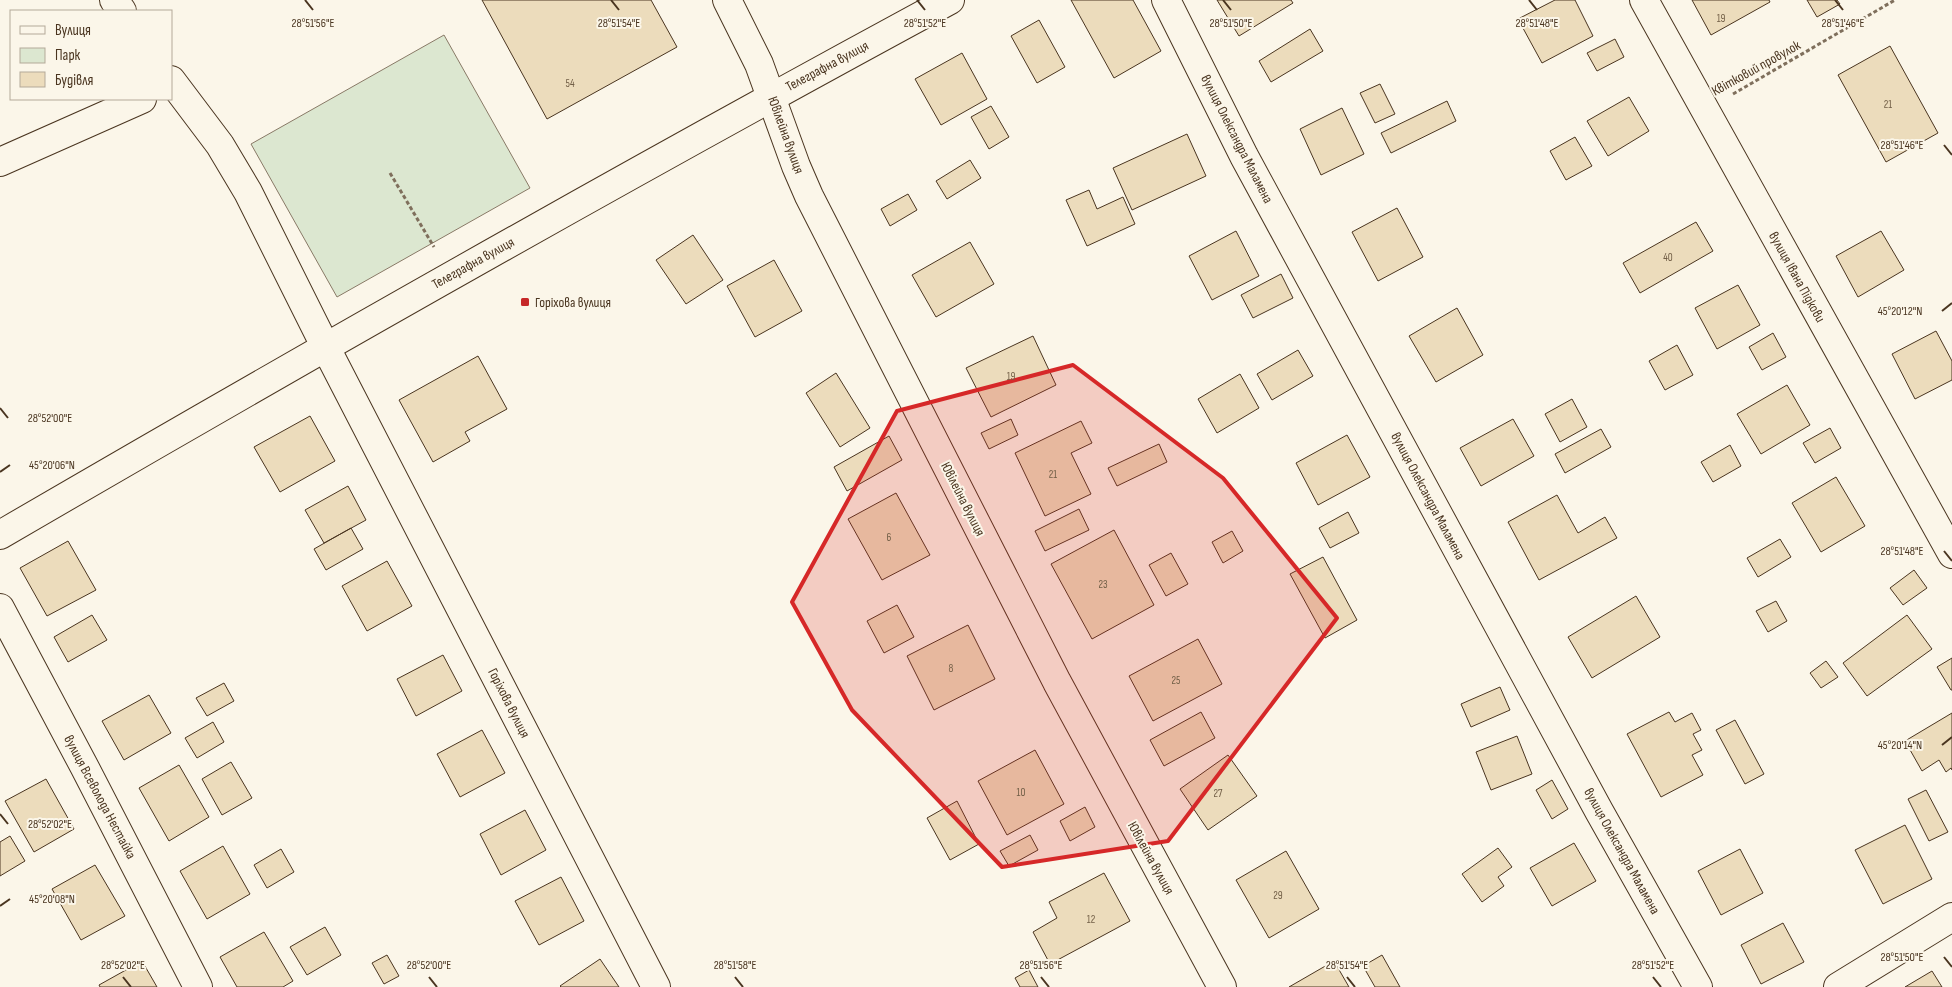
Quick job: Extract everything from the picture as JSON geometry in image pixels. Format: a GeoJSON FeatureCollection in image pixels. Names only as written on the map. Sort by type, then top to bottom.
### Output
{"type":"FeatureCollection","features":[{"type":"Feature","properties":{"kind":"street","name":"Ювілейна вулиця"},"geometry":{"type":"LineString","coordinates":[[727,0],[746,35],[772,96],[793,158],[809,196],[1056,682],[1222,987]]}},
{"type":"Feature","properties":{"kind":"street","name":"Телеграфна вулиця"},"geometry":{"type":"LineString","coordinates":[[0,535],[325,346],[772,96],[950,0]]}},
{"type":"Feature","properties":{"kind":"street","name":"вулиця Олександра Маламена"},"geometry":{"type":"LineString","coordinates":[[1166,0],[1244,156],[1599,810],[1698,987]]}},
{"type":"Feature","properties":{"kind":"street","name":"вулиця Івана Підкови"},"geometry":{"type":"LineString","coordinates":[[1644,0],[1952,554]]}},
{"type":"Feature","properties":{"kind":"street","name":"Горіхова вулиця"},"geometry":{"type":"LineString","coordinates":[[172,83],[230,161],[252,200],[325,346],[656,987]]}},
{"type":"Feature","properties":{"kind":"street"},"geometry":{"type":"LineString","coordinates":[[0,162],[140,100]]}},
{"type":"Feature","properties":{"kind":"street","name":"вулиця Всеволода Нестайка"},"geometry":{"type":"LineString","coordinates":[[0,608],[198,987]]}},
{"type":"Feature","properties":{"kind":"street"},"geometry":{"type":"LineString","coordinates":[[1838,987],[1952,917]]}},
{"type":"Feature","properties":{"kind":"path","name":"Квітковий провулок"},"geometry":{"type":"LineString","coordinates":[[1704,110],[1895,0]]}},
{"type":"Feature","properties":{"kind":"path"},"geometry":{"type":"LineString","coordinates":[[390,173],[436,251]]}},
{"type":"Feature","properties":{"kind":"highlighted area"},"geometry":{"type":"Polygon","coordinates":[[[1073,365],[1223,478],[1337,618],[1168,841],[1002,867],[852,710],[792,602],[897,411],[1073,365]]]}},
{"type":"Feature","properties":{"kind":"green space"},"geometry":{"type":"Polygon","coordinates":[[[444,35],[530,188],[337,297],[251,144],[444,35]]]}},
{"type":"Feature","properties":{"kind":"building"},"geometry":{"type":"Polygon","coordinates":[[[482,0],[651,0],[677,47],[547,119],[482,0]]]}},
{"type":"Feature","properties":{"kind":"building"},"geometry":{"type":"Polygon","coordinates":[[[1071,0],[1133,0],[1161,51],[1114,78],[1071,0]]]}},
{"type":"Feature","properties":{"kind":"building"},"geometry":{"type":"Polygon","coordinates":[[[1217,0],[1291,0],[1293,3],[1239,36],[1217,0]]]}},
{"type":"Feature","properties":{"kind":"building"},"geometry":{"type":"Polygon","coordinates":[[[1555,0],[1575,0],[1593,36],[1542,63],[1518,19],[1555,0]]]}},
{"type":"Feature","properties":{"kind":"building"},"geometry":{"type":"Polygon","coordinates":[[[1692,0],[1769,0],[1770,2],[1711,35],[1692,0]]]}},
{"type":"Feature","properties":{"kind":"building"},"geometry":{"type":"Polygon","coordinates":[[[1807,0],[1837,0],[1840,4],[1817,17],[1807,0]]]}},
{"type":"Feature","properties":{"kind":"building"},"geometry":{"type":"Polygon","coordinates":[[[1039,20],[1065,67],[1037,83],[1011,36],[1039,20]]]}},
{"type":"Feature","properties":{"kind":"building"},"geometry":{"type":"Polygon","coordinates":[[[1310,29],[1323,51],[1271,82],[1259,61],[1310,29]]]}},
{"type":"Feature","properties":{"kind":"building"},"geometry":{"type":"Polygon","coordinates":[[[1615,39],[1624,57],[1597,71],[1587,53],[1615,39]]]}},
{"type":"Feature","properties":{"kind":"building"},"geometry":{"type":"Polygon","coordinates":[[[1890,46],[1938,133],[1886,162],[1838,75],[1890,46]]]}},
{"type":"Feature","properties":{"kind":"building"},"geometry":{"type":"Polygon","coordinates":[[[962,53],[987,99],[941,125],[915,79],[962,53]]]}},
{"type":"Feature","properties":{"kind":"building"},"geometry":{"type":"Polygon","coordinates":[[[1380,84],[1395,114],[1375,123],[1360,93],[1380,84]]]}},
{"type":"Feature","properties":{"kind":"building"},"geometry":{"type":"Polygon","coordinates":[[[1629,97],[1649,131],[1608,156],[1587,121],[1629,97]]]}},
{"type":"Feature","properties":{"kind":"building"},"geometry":{"type":"Polygon","coordinates":[[[1447,101],[1456,121],[1391,153],[1381,133],[1447,101]]]}},
{"type":"Feature","properties":{"kind":"building"},"geometry":{"type":"Polygon","coordinates":[[[991,106],[1009,137],[989,149],[971,117],[991,106]]]}},
{"type":"Feature","properties":{"kind":"building"},"geometry":{"type":"Polygon","coordinates":[[[1342,108],[1364,154],[1321,175],[1300,129],[1342,108]]]}},
{"type":"Feature","properties":{"kind":"building"},"geometry":{"type":"Polygon","coordinates":[[[1187,134],[1206,176],[1132,210],[1113,168],[1187,134]]]}},
{"type":"Feature","properties":{"kind":"building"},"geometry":{"type":"Polygon","coordinates":[[[1575,137],[1592,166],[1566,180],[1550,151],[1575,137]]]}},
{"type":"Feature","properties":{"kind":"building"},"geometry":{"type":"Polygon","coordinates":[[[970,160],[981,178],[947,199],[936,181],[970,160]]]}},
{"type":"Feature","properties":{"kind":"building"},"geometry":{"type":"Polygon","coordinates":[[[1089,190],[1097,209],[1123,197],[1135,224],[1087,246],[1066,200],[1089,190]]]}},
{"type":"Feature","properties":{"kind":"building"},"geometry":{"type":"Polygon","coordinates":[[[908,194],[917,210],[890,226],[881,209],[908,194]]]}},
{"type":"Feature","properties":{"kind":"building"},"geometry":{"type":"Polygon","coordinates":[[[1397,208],[1423,257],[1378,281],[1352,232],[1397,208]]]}},
{"type":"Feature","properties":{"kind":"building"},"geometry":{"type":"Polygon","coordinates":[[[1696,222],[1713,251],[1640,293],[1623,263],[1696,222]]]}},
{"type":"Feature","properties":{"kind":"building"},"geometry":{"type":"Polygon","coordinates":[[[1236,231],[1259,276],[1212,300],[1189,256],[1236,231]]]}},
{"type":"Feature","properties":{"kind":"building"},"geometry":{"type":"Polygon","coordinates":[[[1881,231],[1904,270],[1858,297],[1836,256],[1881,231]]]}},
{"type":"Feature","properties":{"kind":"building"},"geometry":{"type":"Polygon","coordinates":[[[693,235],[723,280],[686,304],[656,260],[693,235]]]}},
{"type":"Feature","properties":{"kind":"building"},"geometry":{"type":"Polygon","coordinates":[[[970,242],[994,284],[936,317],[912,275],[970,242]]]}},
{"type":"Feature","properties":{"kind":"building"},"geometry":{"type":"Polygon","coordinates":[[[774,260],[802,311],[755,337],[727,286],[774,260]]]}},
{"type":"Feature","properties":{"kind":"building"},"geometry":{"type":"Polygon","coordinates":[[[1281,274],[1293,298],[1253,318],[1241,295],[1281,274]]]}},
{"type":"Feature","properties":{"kind":"building"},"geometry":{"type":"Polygon","coordinates":[[[1738,285],[1760,325],[1717,349],[1695,308],[1738,285]]]}},
{"type":"Feature","properties":{"kind":"building"},"geometry":{"type":"Polygon","coordinates":[[[1457,308],[1483,355],[1436,382],[1409,336],[1457,308]]]}},
{"type":"Feature","properties":{"kind":"building"},"geometry":{"type":"Polygon","coordinates":[[[1936,331],[1952,361],[1952,380],[1915,399],[1892,354],[1936,331]]]}},
{"type":"Feature","properties":{"kind":"building"},"geometry":{"type":"Polygon","coordinates":[[[1773,333],[1786,357],[1762,370],[1749,347],[1773,333]]]}},
{"type":"Feature","properties":{"kind":"building"},"geometry":{"type":"Polygon","coordinates":[[[1033,336],[1056,385],[991,417],[966,368],[1033,336]]]}},
{"type":"Feature","properties":{"kind":"building"},"geometry":{"type":"Polygon","coordinates":[[[1677,345],[1693,375],[1665,390],[1649,361],[1677,345]]]}},
{"type":"Feature","properties":{"kind":"building"},"geometry":{"type":"Polygon","coordinates":[[[1298,350],[1313,376],[1272,400],[1257,374],[1298,350]]]}},
{"type":"Feature","properties":{"kind":"building"},"geometry":{"type":"Polygon","coordinates":[[[478,356],[507,409],[465,432],[470,441],[433,462],[399,400],[478,356]]]}},
{"type":"Feature","properties":{"kind":"building"},"geometry":{"type":"Polygon","coordinates":[[[836,373],[870,428],[840,447],[806,393],[836,373]]]}},
{"type":"Feature","properties":{"kind":"building"},"geometry":{"type":"Polygon","coordinates":[[[1240,374],[1259,408],[1217,433],[1198,399],[1240,374]]]}},
{"type":"Feature","properties":{"kind":"building"},"geometry":{"type":"Polygon","coordinates":[[[1787,385],[1810,425],[1761,454],[1737,414],[1787,385]]]}},
{"type":"Feature","properties":{"kind":"building"},"geometry":{"type":"Polygon","coordinates":[[[1572,399],[1587,427],[1560,442],[1545,414],[1572,399]]]}},
{"type":"Feature","properties":{"kind":"building"},"geometry":{"type":"Polygon","coordinates":[[[310,416],[335,461],[280,492],[254,447],[310,416]]]}},
{"type":"Feature","properties":{"kind":"building"},"geometry":{"type":"Polygon","coordinates":[[[1011,419],[1018,435],[989,449],[981,433],[1011,419]]]}},
{"type":"Feature","properties":{"kind":"building"},"geometry":{"type":"Polygon","coordinates":[[[1513,419],[1534,456],[1481,486],[1460,448],[1513,419]]]}},
{"type":"Feature","properties":{"kind":"building"},"geometry":{"type":"Polygon","coordinates":[[[1081,421],[1092,443],[1071,453],[1091,494],[1045,516],[1015,453],[1081,421]]]}},
{"type":"Feature","properties":{"kind":"building"},"geometry":{"type":"Polygon","coordinates":[[[1830,428],[1841,448],[1815,463],[1803,443],[1830,428]]]}},
{"type":"Feature","properties":{"kind":"building"},"geometry":{"type":"Polygon","coordinates":[[[1601,429],[1611,447],[1565,473],[1555,454],[1601,429]]]}},
{"type":"Feature","properties":{"kind":"building"},"geometry":{"type":"Polygon","coordinates":[[[1347,435],[1370,477],[1318,505],[1296,463],[1347,435]]]}},
{"type":"Feature","properties":{"kind":"building"},"geometry":{"type":"Polygon","coordinates":[[[889,436],[902,460],[847,491],[834,467],[889,436]]]}},
{"type":"Feature","properties":{"kind":"building"},"geometry":{"type":"Polygon","coordinates":[[[1159,444],[1167,462],[1117,486],[1108,468],[1159,444]]]}},
{"type":"Feature","properties":{"kind":"building"},"geometry":{"type":"Polygon","coordinates":[[[1730,445],[1741,466],[1713,482],[1701,462],[1730,445]]]}},
{"type":"Feature","properties":{"kind":"building"},"geometry":{"type":"Polygon","coordinates":[[[1836,477],[1865,526],[1821,552],[1792,503],[1836,477]]]}},
{"type":"Feature","properties":{"kind":"building"},"geometry":{"type":"Polygon","coordinates":[[[348,486],[366,520],[324,543],[305,510],[348,486]]]}},
{"type":"Feature","properties":{"kind":"building"},"geometry":{"type":"Polygon","coordinates":[[[896,493],[930,555],[882,580],[848,519],[896,493]]]}},
{"type":"Feature","properties":{"kind":"building"},"geometry":{"type":"Polygon","coordinates":[[[1557,495],[1578,533],[1605,517],[1617,538],[1539,580],[1508,522],[1557,495]]]}},
{"type":"Feature","properties":{"kind":"building"},"geometry":{"type":"Polygon","coordinates":[[[1079,509],[1089,530],[1045,551],[1035,531],[1079,509]]]}},
{"type":"Feature","properties":{"kind":"building"},"geometry":{"type":"Polygon","coordinates":[[[1348,512],[1359,533],[1330,548],[1319,528],[1348,512]]]}},
{"type":"Feature","properties":{"kind":"building"},"geometry":{"type":"Polygon","coordinates":[[[351,528],[363,549],[326,570],[314,549],[351,528]]]}},
{"type":"Feature","properties":{"kind":"building"},"geometry":{"type":"Polygon","coordinates":[[[1114,530],[1154,605],[1092,639],[1051,564],[1114,530]]]}},
{"type":"Feature","properties":{"kind":"building"},"geometry":{"type":"Polygon","coordinates":[[[1232,531],[1243,551],[1223,563],[1212,542],[1232,531]]]}},
{"type":"Feature","properties":{"kind":"building"},"geometry":{"type":"Polygon","coordinates":[[[1780,539],[1791,557],[1758,577],[1747,558],[1780,539]]]}},
{"type":"Feature","properties":{"kind":"building"},"geometry":{"type":"Polygon","coordinates":[[[68,541],[96,590],[47,616],[20,568],[68,541]]]}},
{"type":"Feature","properties":{"kind":"building"},"geometry":{"type":"Polygon","coordinates":[[[1171,553],[1188,584],[1166,596],[1149,565],[1171,553]]]}},
{"type":"Feature","properties":{"kind":"building"},"geometry":{"type":"Polygon","coordinates":[[[1323,557],[1357,620],[1325,638],[1290,574],[1323,557]]]}},
{"type":"Feature","properties":{"kind":"building"},"geometry":{"type":"Polygon","coordinates":[[[387,561],[412,606],[367,631],[342,586],[387,561]]]}},
{"type":"Feature","properties":{"kind":"building"},"geometry":{"type":"Polygon","coordinates":[[[1914,570],[1927,588],[1903,605],[1890,588],[1914,570]]]}},
{"type":"Feature","properties":{"kind":"building"},"geometry":{"type":"Polygon","coordinates":[[[1636,596],[1660,637],[1592,678],[1568,637],[1636,596]]]}},
{"type":"Feature","properties":{"kind":"building"},"geometry":{"type":"Polygon","coordinates":[[[1776,601],[1787,621],[1768,632],[1756,611],[1776,601]]]}},
{"type":"Feature","properties":{"kind":"building"},"geometry":{"type":"Polygon","coordinates":[[[897,605],[914,637],[884,653],[867,621],[897,605]]]}},
{"type":"Feature","properties":{"kind":"building"},"geometry":{"type":"Polygon","coordinates":[[[92,615],[107,640],[68,662],[54,637],[92,615]]]}},
{"type":"Feature","properties":{"kind":"building"},"geometry":{"type":"Polygon","coordinates":[[[1907,615],[1932,649],[1867,696],[1843,663],[1907,615]]]}},
{"type":"Feature","properties":{"kind":"building"},"geometry":{"type":"Polygon","coordinates":[[[968,625],[995,679],[934,710],[907,656],[968,625]]]}},
{"type":"Feature","properties":{"kind":"building"},"geometry":{"type":"Polygon","coordinates":[[[1198,639],[1222,684],[1153,721],[1129,676],[1198,639]]]}},
{"type":"Feature","properties":{"kind":"building"},"geometry":{"type":"Polygon","coordinates":[[[443,655],[462,691],[416,716],[397,679],[443,655]]]}},
{"type":"Feature","properties":{"kind":"building"},"geometry":{"type":"Polygon","coordinates":[[[1952,658],[1952,690],[1951,690],[1937,667],[1952,658]]]}},
{"type":"Feature","properties":{"kind":"building"},"geometry":{"type":"Polygon","coordinates":[[[1826,661],[1838,677],[1821,688],[1810,673],[1826,661]]]}},
{"type":"Feature","properties":{"kind":"building"},"geometry":{"type":"Polygon","coordinates":[[[224,683],[234,701],[207,716],[196,698],[224,683]]]}},
{"type":"Feature","properties":{"kind":"building"},"geometry":{"type":"Polygon","coordinates":[[[1500,687],[1510,710],[1471,727],[1461,704],[1500,687]]]}},
{"type":"Feature","properties":{"kind":"building"},"geometry":{"type":"Polygon","coordinates":[[[149,695],[171,733],[124,760],[102,721],[149,695]]]}},
{"type":"Feature","properties":{"kind":"building"},"geometry":{"type":"Polygon","coordinates":[[[1201,712],[1215,738],[1164,766],[1150,740],[1201,712]]]}},
{"type":"Feature","properties":{"kind":"building"},"geometry":{"type":"Polygon","coordinates":[[[1669,712],[1675,722],[1692,713],[1701,730],[1693,734],[1702,750],[1692,755],[1703,775],[1661,797],[1627,734],[1669,712]]]}},
{"type":"Feature","properties":{"kind":"building"},"geometry":{"type":"Polygon","coordinates":[[[1952,713],[1952,770],[1951,768],[1946,772],[1939,760],[1922,771],[1905,741],[1952,713]]]}},
{"type":"Feature","properties":{"kind":"building"},"geometry":{"type":"Polygon","coordinates":[[[1735,720],[1764,774],[1745,784],[1716,730],[1735,720]]]}},
{"type":"Feature","properties":{"kind":"building"},"geometry":{"type":"Polygon","coordinates":[[[213,722],[224,742],[197,758],[185,738],[213,722]]]}},
{"type":"Feature","properties":{"kind":"building"},"geometry":{"type":"Polygon","coordinates":[[[482,730],[505,773],[460,797],[437,754],[482,730]]]}},
{"type":"Feature","properties":{"kind":"building"},"geometry":{"type":"Polygon","coordinates":[[[1517,736],[1532,774],[1491,790],[1476,752],[1517,736]]]}},
{"type":"Feature","properties":{"kind":"building"},"geometry":{"type":"Polygon","coordinates":[[[1035,750],[1064,804],[1007,835],[978,781],[1035,750]]]}},
{"type":"Feature","properties":{"kind":"building"},"geometry":{"type":"Polygon","coordinates":[[[1228,755],[1257,796],[1208,830],[1180,789],[1228,755]]]}},
{"type":"Feature","properties":{"kind":"building"},"geometry":{"type":"Polygon","coordinates":[[[231,762],[252,798],[222,815],[202,779],[231,762]]]}},
{"type":"Feature","properties":{"kind":"building"},"geometry":{"type":"Polygon","coordinates":[[[179,765],[209,817],[169,841],[139,788],[179,765]]]}},
{"type":"Feature","properties":{"kind":"building"},"geometry":{"type":"Polygon","coordinates":[[[46,779],[74,829],[34,852],[5,801],[46,779]]]}},
{"type":"Feature","properties":{"kind":"building"},"geometry":{"type":"Polygon","coordinates":[[[1552,780],[1568,809],[1552,819],[1536,790],[1552,780]]]}},
{"type":"Feature","properties":{"kind":"building"},"geometry":{"type":"Polygon","coordinates":[[[1926,790],[1948,832],[1929,841],[1908,799],[1926,790]]]}},
{"type":"Feature","properties":{"kind":"building"},"geometry":{"type":"Polygon","coordinates":[[[957,801],[979,844],[950,860],[927,818],[957,801]]]}},
{"type":"Feature","properties":{"kind":"building"},"geometry":{"type":"Polygon","coordinates":[[[1085,807],[1095,827],[1070,841],[1060,821],[1085,807]]]}},
{"type":"Feature","properties":{"kind":"building"},"geometry":{"type":"Polygon","coordinates":[[[525,810],[546,850],[501,875],[480,834],[525,810]]]}},
{"type":"Feature","properties":{"kind":"building"},"geometry":{"type":"Polygon","coordinates":[[[1905,825],[1932,879],[1883,904],[1855,850],[1905,825]]]}},
{"type":"Feature","properties":{"kind":"building"},"geometry":{"type":"Polygon","coordinates":[[[1030,835],[1038,850],[1009,866],[1000,851],[1030,835]]]}},
{"type":"Feature","properties":{"kind":"building"},"geometry":{"type":"Polygon","coordinates":[[[10,836],[25,861],[0,876],[0,842],[10,836]]]}},
{"type":"Feature","properties":{"kind":"building"},"geometry":{"type":"Polygon","coordinates":[[[1574,843],[1596,881],[1552,906],[1530,868],[1574,843]]]}},
{"type":"Feature","properties":{"kind":"building"},"geometry":{"type":"Polygon","coordinates":[[[223,846],[250,894],[207,919],[180,871],[223,846]]]}},
{"type":"Feature","properties":{"kind":"building"},"geometry":{"type":"Polygon","coordinates":[[[1498,848],[1512,867],[1498,877],[1504,886],[1482,902],[1462,874],[1498,848]]]}},
{"type":"Feature","properties":{"kind":"building"},"geometry":{"type":"Polygon","coordinates":[[[281,849],[294,872],[267,888],[254,865],[281,849]]]}},
{"type":"Feature","properties":{"kind":"building"},"geometry":{"type":"Polygon","coordinates":[[[1740,849],[1763,893],[1721,915],[1698,871],[1740,849]]]}},
{"type":"Feature","properties":{"kind":"building"},"geometry":{"type":"Polygon","coordinates":[[[1286,851],[1319,909],[1269,938],[1236,880],[1286,851]]]}},
{"type":"Feature","properties":{"kind":"building"},"geometry":{"type":"Polygon","coordinates":[[[95,865],[125,916],[81,940],[52,889],[95,865]]]}},
{"type":"Feature","properties":{"kind":"building"},"geometry":{"type":"Polygon","coordinates":[[[1104,873],[1130,921],[1050,964],[1033,932],[1057,918],[1049,902],[1104,873]]]}},
{"type":"Feature","properties":{"kind":"building"},"geometry":{"type":"Polygon","coordinates":[[[561,877],[584,921],[539,945],[515,901],[561,877]]]}},
{"type":"Feature","properties":{"kind":"building"},"geometry":{"type":"Polygon","coordinates":[[[1783,923],[1804,962],[1761,984],[1741,945],[1783,923]]]}},
{"type":"Feature","properties":{"kind":"building"},"geometry":{"type":"Polygon","coordinates":[[[325,927],[341,955],[307,975],[290,947],[325,927]]]}},
{"type":"Feature","properties":{"kind":"building"},"geometry":{"type":"Polygon","coordinates":[[[264,932],[293,981],[283,987],[237,987],[220,957],[264,932]]]}},
{"type":"Feature","properties":{"kind":"building"},"geometry":{"type":"Polygon","coordinates":[[[387,955],[399,976],[384,984],[372,963],[387,955]]]}},
{"type":"Feature","properties":{"kind":"building"},"geometry":{"type":"Polygon","coordinates":[[[1382,955],[1400,987],[1375,987],[1363,966],[1382,955]]]}},
{"type":"Feature","properties":{"kind":"building"},"geometry":{"type":"Polygon","coordinates":[[[600,959],[619,987],[560,986],[600,959]]]}},
{"type":"Feature","properties":{"kind":"building"},"geometry":{"type":"Polygon","coordinates":[[[142,961],[157,987],[100,987],[99,985],[142,961]]]}},
{"type":"Feature","properties":{"kind":"building"},"geometry":{"type":"Polygon","coordinates":[[[1334,961],[1349,987],[1289,987],[1334,961]]]}},
{"type":"Feature","properties":{"kind":"building"},"geometry":{"type":"Polygon","coordinates":[[[1029,970],[1038,987],[1020,987],[1015,978],[1029,970]]]}},
{"type":"Feature","properties":{"kind":"building"},"geometry":{"type":"Polygon","coordinates":[[[1932,971],[1942,987],[1905,987],[1932,971]]]}},
{"type":"Feature","properties":{"kind":"place","name":"Горіхова вулиця"},"geometry":{"type":"Point","coordinates":[525,302]}}]}
